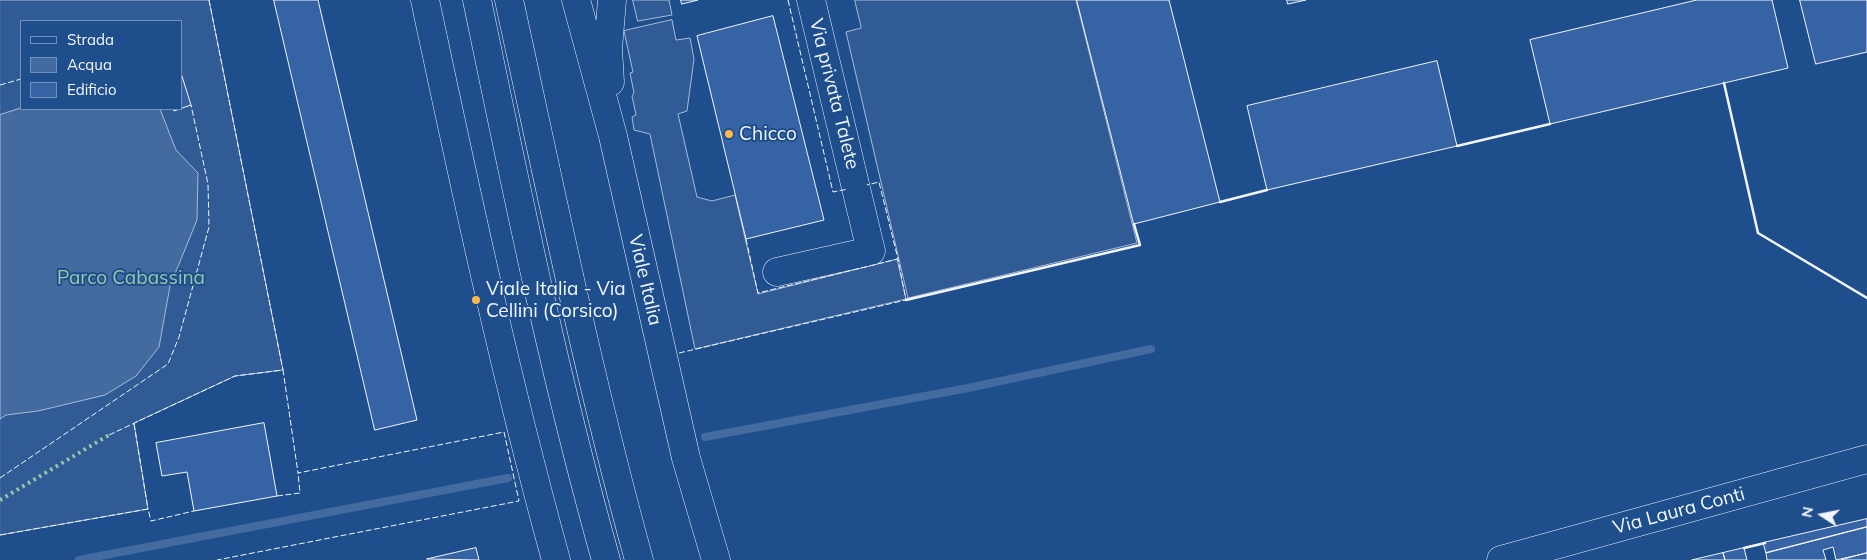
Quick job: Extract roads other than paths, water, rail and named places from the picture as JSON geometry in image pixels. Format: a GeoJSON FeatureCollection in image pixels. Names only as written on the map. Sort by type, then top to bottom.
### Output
{"type":"FeatureCollection","features":[{"type":"Feature","properties":{"kind":"street"},"geometry":{"type":"LineString","coordinates":[[425,0],[478,245],[518,416],[556,560]]}},
{"type":"Feature","properties":{"kind":"street"},"geometry":{"type":"LineString","coordinates":[[477,0],[526,234],[581,471],[606,560]]}},
{"type":"Feature","properties":{"kind":"street"},"geometry":{"type":"LineString","coordinates":[[509,0],[583,341],[613,466],[639,560]]}},
{"type":"Feature","properties":{"kind":"street"},"geometry":{"type":"LineString","coordinates":[[527,0],[527,82]]}},
{"type":"Feature","properties":{"kind":"street","name":"Viale Italia"},"geometry":{"type":"LineString","coordinates":[[576,0],[613,136],[686,458],[716,560]]}},
{"type":"Feature","properties":{"kind":"street"},"geometry":{"type":"LineString","coordinates":[[612,0],[608,49],[613,136]]}},
{"type":"Feature","properties":{"kind":"street","name":"Via privata Talete"},"geometry":{"type":"LineString","coordinates":[[777,272],[871,251],[811,0]]}},
{"type":"Feature","properties":{"kind":"street","name":"Via Laura Conti"},"geometry":{"type":"LineString","coordinates":[[1501,560],[1862,461]]}},
{"type":"Feature","properties":{"kind":"water"},"geometry":{"type":"Polygon","coordinates":[[[20,108],[20,110],[160,110],[176,150],[198,173],[197,220],[170,286],[159,347],[136,376],[105,395],[38,411],[6,415],[0,419],[0,115],[20,108]]]}},
{"type":"Feature","properties":{"kind":"waterway"},"geometry":{"type":"LineString","coordinates":[[705,437],[968,388],[1151,349]]}},
{"type":"Feature","properties":{"kind":"waterway"},"geometry":{"type":"LineString","coordinates":[[79,560],[508,478]]}},
{"type":"Feature","properties":{"kind":"place","name":"Chicco"},"geometry":{"type":"Point","coordinates":[729,134]}},
{"type":"Feature","properties":{"kind":"place","name":"Viale Italia - Via Cellini (Corsico)"},"geometry":{"type":"Point","coordinates":[476,300]}},
{"type":"Feature","properties":{"kind":"park label","name":"Parco Cabassina"},"geometry":{"type":"Point","coordinates":[131,278]}}]}
